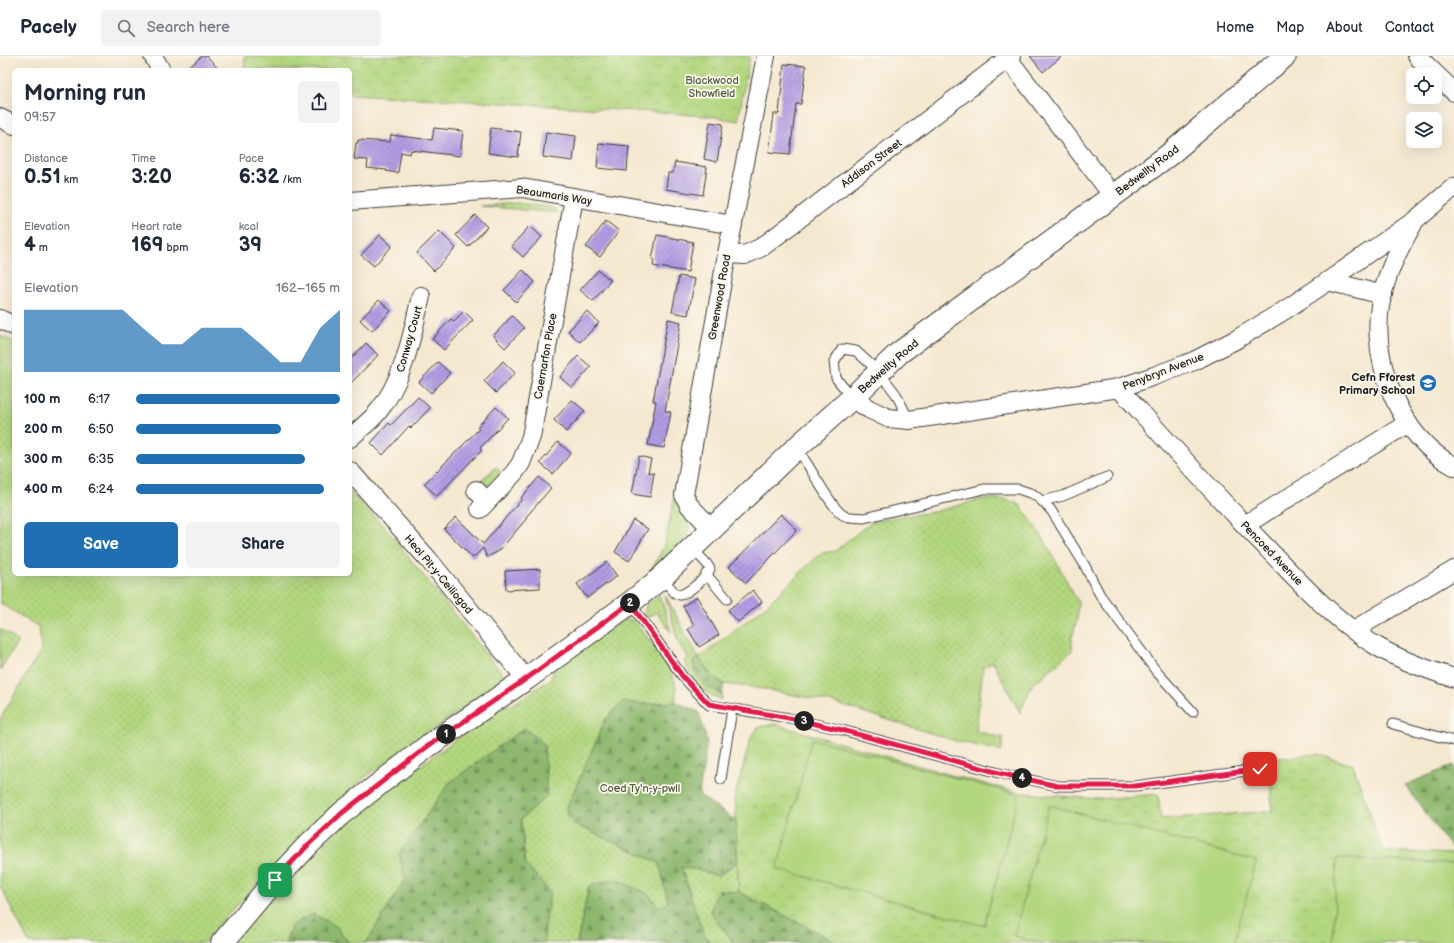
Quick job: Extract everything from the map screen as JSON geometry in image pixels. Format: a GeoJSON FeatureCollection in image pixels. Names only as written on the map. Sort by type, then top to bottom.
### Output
{"type":"FeatureCollection","features":[{"type":"Feature","properties":{"kind":"street"},"geometry":{"type":"LineString","coordinates":[[153,56],[160,68]]}},
{"type":"Feature","properties":{"kind":"street","name":"Greenwood Road"},"geometry":{"type":"LineString","coordinates":[[712,529],[689,505],[684,495],[727,254],[766,56]]}},
{"type":"Feature","properties":{"kind":"street","name":"Bedwellty Road"},"geometry":{"type":"LineString","coordinates":[[222,943],[275,880],[309,844],[342,813],[428,746],[526,679],[630,603],[661,578],[796,448],[852,398],[899,353],[1170,154],[1285,56]]}},
{"type":"Feature","properties":{"kind":"street"},"geometry":{"type":"LineString","coordinates":[[1417,56],[1454,92]]}},
{"type":"Feature","properties":{"kind":"street"},"geometry":{"type":"LineString","coordinates":[[1008,57],[1113,196]]}},
{"type":"Feature","properties":{"kind":"street","name":"Addison Street"},"geometry":{"type":"LineString","coordinates":[[727,254],[746,255],[762,246],[1008,57]]}},
{"type":"Feature","properties":{"kind":"street"},"geometry":{"type":"LineString","coordinates":[[0,118],[12,124]]}},
{"type":"Feature","properties":{"kind":"street","name":"Penybryn Avenue"},"geometry":{"type":"LineString","coordinates":[[852,398],[870,410],[888,418],[909,420],[1119,388],[1154,376],[1194,361],[1236,339],[1285,310],[1328,282],[1414,221],[1454,187]]}},
{"type":"Feature","properties":{"kind":"street","name":"Beaumaris Way"},"geometry":{"type":"LineString","coordinates":[[352,201],[522,188],[733,226]]}},
{"type":"Feature","properties":{"kind":"street","name":"Caernarfon Place"},"geometry":{"type":"LineString","coordinates":[[481,500],[514,473],[521,463],[531,437],[574,198]]}},
{"type":"Feature","properties":{"kind":"street"},"geometry":{"type":"LineString","coordinates":[[1414,221],[1394,261],[1383,295],[1380,307],[1378,337],[1384,370],[1395,400],[1419,438],[1434,452],[1454,466]]}},
{"type":"Feature","properties":{"kind":"street"},"geometry":{"type":"LineString","coordinates":[[1328,282],[1383,295]]}},
{"type":"Feature","properties":{"kind":"street","name":"Conway Court"},"geometry":{"type":"LineString","coordinates":[[352,436],[377,412],[390,393],[402,368],[412,335],[421,296]]}},
{"type":"Feature","properties":{"kind":"street"},"geometry":{"type":"LineString","coordinates":[[0,319],[12,325]]}},
{"type":"Feature","properties":{"kind":"street","name":"Pencoed Avenue"},"geometry":{"type":"LineString","coordinates":[[1119,388],[1205,483],[1321,602],[1354,630],[1377,646],[1399,658],[1454,678]]}},
{"type":"Feature","properties":{"kind":"street"},"geometry":{"type":"LineString","coordinates":[[1245,525],[1408,422]]}},
{"type":"Feature","properties":{"kind":"street","name":"Heol Pit-y-Ceiliogod"},"geometry":{"type":"LineString","coordinates":[[352,473],[428,559],[526,679]]}},
{"type":"Feature","properties":{"kind":"street"},"geometry":{"type":"LineString","coordinates":[[1354,630],[1454,570]]}},
{"type":"Feature","properties":{"kind":"lane"},"geometry":{"type":"LineString","coordinates":[[852,398],[836,378],[834,362],[842,349],[856,352],[879,372],[896,394],[909,420]]}},
{"type":"Feature","properties":{"kind":"lane"},"geometry":{"type":"LineString","coordinates":[[796,448],[802,455],[833,505],[845,516],[864,518],[984,489],[1018,489],[1033,494],[1051,510],[1080,557],[1100,595],[1156,671],[1193,712]]}},
{"type":"Feature","properties":{"kind":"lane"},"geometry":{"type":"LineString","coordinates":[[1042,501],[1063,496],[1107,477]]}},
{"type":"Feature","properties":{"kind":"lane"},"geometry":{"type":"LineString","coordinates":[[661,578],[675,593],[680,595],[687,593],[710,569],[692,549]]}},
{"type":"Feature","properties":{"kind":"lane"},"geometry":{"type":"LineString","coordinates":[[706,574],[727,599]]}},
{"type":"Feature","properties":{"kind":"lane"},"geometry":{"type":"LineString","coordinates":[[630,603],[683,677],[709,704],[789,718],[842,730],[1003,774],[1058,786],[1135,786],[1260,769]]}},
{"type":"Feature","properties":{"kind":"lane"},"geometry":{"type":"LineString","coordinates":[[721,778],[732,709]]}},
{"type":"Feature","properties":{"kind":"lane"},"geometry":{"type":"LineString","coordinates":[[1393,724],[1454,741]]}},
{"type":"Feature","properties":{"kind":"green space","name":"Blackwood Showfield"},"geometry":{"type":"Polygon","coordinates":[[[245,56],[750,56],[738,121],[716,117],[655,112],[352,94],[352,68],[244,68],[245,56]]]}},
{"type":"Feature","properties":{"kind":"green space"},"geometry":{"type":"Polygon","coordinates":[[[517,203],[554,208],[557,213],[480,206],[517,203]]]}},
{"type":"Feature","properties":{"kind":"green space"},"geometry":{"type":"Polygon","coordinates":[[[0,336],[12,341],[12,576],[352,576],[352,494],[386,529],[504,676],[487,692],[364,778],[224,919],[204,943],[29,943],[0,886],[0,719],[41,650],[39,627],[0,603],[0,336]]]}},
{"type":"Feature","properties":{"kind":"green space"},"geometry":{"type":"Polygon","coordinates":[[[496,467],[504,475],[498,481],[490,485],[478,483],[496,467]]]}},
{"type":"Feature","properties":{"kind":"green space"},"geometry":{"type":"Polygon","coordinates":[[[675,493],[678,505],[688,519],[689,527],[687,537],[683,544],[649,576],[665,543],[675,493]]]}},
{"type":"Feature","properties":{"kind":"green space"},"geometry":{"type":"Polygon","coordinates":[[[982,499],[1006,499],[1020,505],[1042,536],[1078,602],[1077,620],[1072,637],[1072,651],[1032,685],[1020,713],[993,662],[983,667],[976,731],[1003,738],[1001,751],[956,741],[834,703],[764,689],[724,684],[710,674],[699,659],[705,686],[722,695],[722,700],[700,689],[694,681],[684,661],[688,657],[677,641],[665,595],[699,658],[768,604],[821,553],[835,551],[870,523],[896,517],[934,512],[982,499]]]}},
{"type":"Feature","properties":{"kind":"green space"},"geometry":{"type":"Polygon","coordinates":[[[659,595],[671,632],[656,612],[648,618],[645,612],[646,605],[659,595]]]}},
{"type":"Feature","properties":{"kind":"green space"},"geometry":{"type":"Polygon","coordinates":[[[623,620],[631,620],[637,624],[663,658],[675,683],[676,702],[646,704],[622,702],[572,823],[659,863],[669,902],[659,907],[647,893],[589,886],[577,943],[545,943],[544,933],[550,892],[525,864],[521,819],[547,796],[405,880],[366,943],[349,943],[336,926],[292,925],[285,943],[232,943],[251,920],[339,828],[374,800],[501,706],[513,704],[551,679],[555,668],[623,620]]]}},
{"type":"Feature","properties":{"kind":"green space"},"geometry":{"type":"Polygon","coordinates":[[[0,629],[18,641],[0,670],[0,629]]]}},
{"type":"Feature","properties":{"kind":"green space"},"geometry":{"type":"Polygon","coordinates":[[[699,658],[710,674],[724,684],[722,695],[705,686],[694,671],[693,661],[699,658]]]}},
{"type":"Feature","properties":{"kind":"green space","name":"Coed Ty'n-y-pwll"},"geometry":{"type":"Polygon","coordinates":[[[623,702],[646,704],[676,702],[699,712],[707,742],[699,795],[736,821],[737,862],[718,876],[681,867],[702,930],[710,943],[577,943],[589,886],[615,879],[647,893],[659,907],[668,902],[659,863],[572,823],[566,809],[605,720],[623,702]]]}},
{"type":"Feature","properties":{"kind":"green space"},"geometry":{"type":"Polygon","coordinates":[[[774,724],[951,775],[1021,793],[1099,799],[1158,794],[1161,819],[1272,811],[1269,759],[1317,754],[1353,765],[1383,851],[1454,854],[1454,943],[839,943],[739,892],[735,796],[751,737],[759,727],[774,724]]]}},
{"type":"Feature","properties":{"kind":"green space"},"geometry":{"type":"Polygon","coordinates":[[[524,728],[544,744],[547,796],[521,819],[525,864],[550,891],[544,933],[545,943],[366,943],[405,880],[399,854],[450,782],[524,728]]]}},
{"type":"Feature","properties":{"kind":"green space"},"geometry":{"type":"Polygon","coordinates":[[[812,739],[1019,795],[984,926],[777,869],[812,739]]]}},
{"type":"Feature","properties":{"kind":"green space"},"geometry":{"type":"Polygon","coordinates":[[[1454,765],[1454,852],[1405,785],[1454,765]]]}},
{"type":"Feature","properties":{"kind":"green space"},"geometry":{"type":"Polygon","coordinates":[[[1049,805],[1256,861],[1234,943],[1041,943],[1014,936],[1049,805]]]}},
{"type":"Feature","properties":{"kind":"green space"},"geometry":{"type":"Polygon","coordinates":[[[1337,858],[1454,864],[1454,943],[1333,943],[1337,858]]]}},
{"type":"Feature","properties":{"kind":"green space"},"geometry":{"type":"Polygon","coordinates":[[[737,862],[739,892],[718,890],[710,912],[734,943],[710,943],[702,930],[681,867],[718,876],[737,862]]]}},
{"type":"Feature","properties":{"kind":"green space"},"geometry":{"type":"Polygon","coordinates":[[[718,890],[739,892],[839,943],[734,943],[710,912],[718,890]]]}},
{"type":"Feature","properties":{"kind":"green space"},"geometry":{"type":"Polygon","coordinates":[[[313,914],[336,926],[349,943],[285,943],[292,925],[313,914]]]}},
{"type":"Feature","properties":{"kind":"building"},"geometry":{"type":"Polygon","coordinates":[[[202,56],[207,56],[217,68],[188,68],[202,56]]]}},
{"type":"Feature","properties":{"kind":"building"},"geometry":{"type":"Polygon","coordinates":[[[1030,56],[1062,56],[1043,72],[1030,56]]]}},
{"type":"Feature","properties":{"kind":"building"},"geometry":{"type":"Polygon","coordinates":[[[784,64],[806,66],[801,104],[796,104],[790,154],[769,152],[774,114],[779,114],[784,64]]]}},
{"type":"Feature","properties":{"kind":"building"},"geometry":{"type":"Polygon","coordinates":[[[710,122],[723,124],[717,162],[704,159],[710,122]]]}},
{"type":"Feature","properties":{"kind":"building"},"geometry":{"type":"Polygon","coordinates":[[[434,128],[463,131],[460,156],[411,150],[410,154],[401,152],[398,173],[386,171],[387,170],[367,168],[368,160],[354,159],[356,143],[358,143],[358,140],[390,142],[391,135],[432,140],[434,128]]]}},
{"type":"Feature","properties":{"kind":"building"},"geometry":{"type":"Polygon","coordinates":[[[491,128],[521,132],[518,157],[488,153],[491,128]]]}},
{"type":"Feature","properties":{"kind":"building"},"geometry":{"type":"Polygon","coordinates":[[[546,132],[576,136],[573,161],[543,157],[546,132]]]}},
{"type":"Feature","properties":{"kind":"building"},"geometry":{"type":"Polygon","coordinates":[[[599,143],[629,146],[627,171],[597,168],[599,143]]]}},
{"type":"Feature","properties":{"kind":"building"},"geometry":{"type":"Polygon","coordinates":[[[675,162],[707,167],[703,195],[666,189],[668,173],[673,173],[675,162]]]}},
{"type":"Feature","properties":{"kind":"building"},"geometry":{"type":"Polygon","coordinates":[[[475,215],[487,227],[468,247],[456,235],[475,215]]]}},
{"type":"Feature","properties":{"kind":"building"},"geometry":{"type":"Polygon","coordinates":[[[606,221],[619,231],[600,257],[586,247],[606,221]]]}},
{"type":"Feature","properties":{"kind":"building"},"geometry":{"type":"Polygon","coordinates":[[[530,226],[542,237],[523,257],[511,246],[530,226]]]}},
{"type":"Feature","properties":{"kind":"building"},"geometry":{"type":"Polygon","coordinates":[[[439,231],[456,248],[434,271],[417,253],[439,231]]]}},
{"type":"Feature","properties":{"kind":"building"},"geometry":{"type":"Polygon","coordinates":[[[380,235],[392,246],[374,266],[361,255],[380,235]]]}},
{"type":"Feature","properties":{"kind":"building"},"geometry":{"type":"Polygon","coordinates":[[[657,235],[693,242],[688,272],[653,266],[654,259],[652,259],[657,235]]]}},
{"type":"Feature","properties":{"kind":"building"},"geometry":{"type":"Polygon","coordinates":[[[523,270],[535,282],[516,302],[504,290],[523,270]]]}},
{"type":"Feature","properties":{"kind":"building"},"geometry":{"type":"Polygon","coordinates":[[[598,270],[611,280],[593,301],[580,290],[598,270]]]}},
{"type":"Feature","properties":{"kind":"building"},"geometry":{"type":"Polygon","coordinates":[[[679,276],[695,279],[688,315],[672,312],[679,276]]]}},
{"type":"Feature","properties":{"kind":"building"},"geometry":{"type":"Polygon","coordinates":[[[379,300],[391,311],[372,331],[360,320],[379,300]]]}},
{"type":"Feature","properties":{"kind":"building"},"geometry":{"type":"Polygon","coordinates":[[[464,311],[473,320],[444,350],[432,339],[451,319],[454,321],[464,311]]]}},
{"type":"Feature","properties":{"kind":"building"},"geometry":{"type":"Polygon","coordinates":[[[587,311],[599,323],[580,342],[568,331],[587,311]]]}},
{"type":"Feature","properties":{"kind":"building"},"geometry":{"type":"Polygon","coordinates":[[[512,316],[524,328],[505,348],[493,336],[512,316]]]}},
{"type":"Feature","properties":{"kind":"building"},"geometry":{"type":"Polygon","coordinates":[[[668,319],[681,322],[665,411],[671,412],[664,448],[648,445],[656,401],[653,401],[668,319]]]}},
{"type":"Feature","properties":{"kind":"building"},"geometry":{"type":"Polygon","coordinates":[[[366,343],[378,355],[352,382],[352,358],[366,343]]]}},
{"type":"Feature","properties":{"kind":"building"},"geometry":{"type":"Polygon","coordinates":[[[578,356],[591,367],[572,388],[560,377],[578,356]]]}},
{"type":"Feature","properties":{"kind":"building"},"geometry":{"type":"Polygon","coordinates":[[[503,361],[515,373],[496,393],[484,381],[503,361]]]}},
{"type":"Feature","properties":{"kind":"building"},"geometry":{"type":"Polygon","coordinates":[[[438,362],[450,373],[431,393],[419,382],[438,362]]]}},
{"type":"Feature","properties":{"kind":"building"},"geometry":{"type":"Polygon","coordinates":[[[418,397],[430,408],[411,428],[409,426],[383,455],[371,443],[389,423],[391,425],[418,397]]]}},
{"type":"Feature","properties":{"kind":"building"},"geometry":{"type":"Polygon","coordinates":[[[572,400],[585,411],[566,432],[554,420],[572,400]]]}},
{"type":"Feature","properties":{"kind":"building"},"geometry":{"type":"Polygon","coordinates":[[[496,407],[508,418],[480,448],[482,450],[437,496],[424,484],[479,429],[477,427],[496,407]]]}},
{"type":"Feature","properties":{"kind":"building"},"geometry":{"type":"Polygon","coordinates":[[[558,442],[571,453],[553,474],[540,463],[558,442]]]}},
{"type":"Feature","properties":{"kind":"building"},"geometry":{"type":"Polygon","coordinates":[[[639,456],[651,459],[648,472],[654,473],[650,497],[632,494],[639,456]]]}},
{"type":"Feature","properties":{"kind":"building"},"geometry":{"type":"Polygon","coordinates":[[[539,477],[551,488],[499,551],[487,557],[483,548],[473,558],[444,529],[456,517],[483,544],[539,477]]]}},
{"type":"Feature","properties":{"kind":"building"},"geometry":{"type":"Polygon","coordinates":[[[781,514],[797,530],[746,583],[729,567],[781,514]]]}},
{"type":"Feature","properties":{"kind":"building"},"geometry":{"type":"Polygon","coordinates":[[[633,520],[648,529],[629,561],[615,552],[633,520]]]}},
{"type":"Feature","properties":{"kind":"building"},"geometry":{"type":"Polygon","coordinates":[[[607,562],[617,576],[587,598],[577,584],[607,562]]]}},
{"type":"Feature","properties":{"kind":"building"},"geometry":{"type":"Polygon","coordinates":[[[540,569],[540,588],[506,590],[505,571],[540,569]]]}},
{"type":"Feature","properties":{"kind":"building"},"geometry":{"type":"Polygon","coordinates":[[[753,590],[762,602],[738,622],[728,610],[753,590]]]}},
{"type":"Feature","properties":{"kind":"building"},"geometry":{"type":"Polygon","coordinates":[[[697,597],[719,635],[699,647],[688,629],[694,625],[683,606],[697,597]]]}},
{"type":"Feature","properties":{"kind":"place","name":"Cefn Fforest Primary School"},"geometry":{"type":"Point","coordinates":[1428,383]}},
{"type":"Feature","properties":{"kind":"route"},"geometry":{"type":"LineString","coordinates":[[275,880],[309,844],[342,813],[428,746],[526,679],[630,603],[683,677],[709,704],[789,718],[842,730],[1003,774],[1058,786],[1135,786],[1260,769]]}}]}
